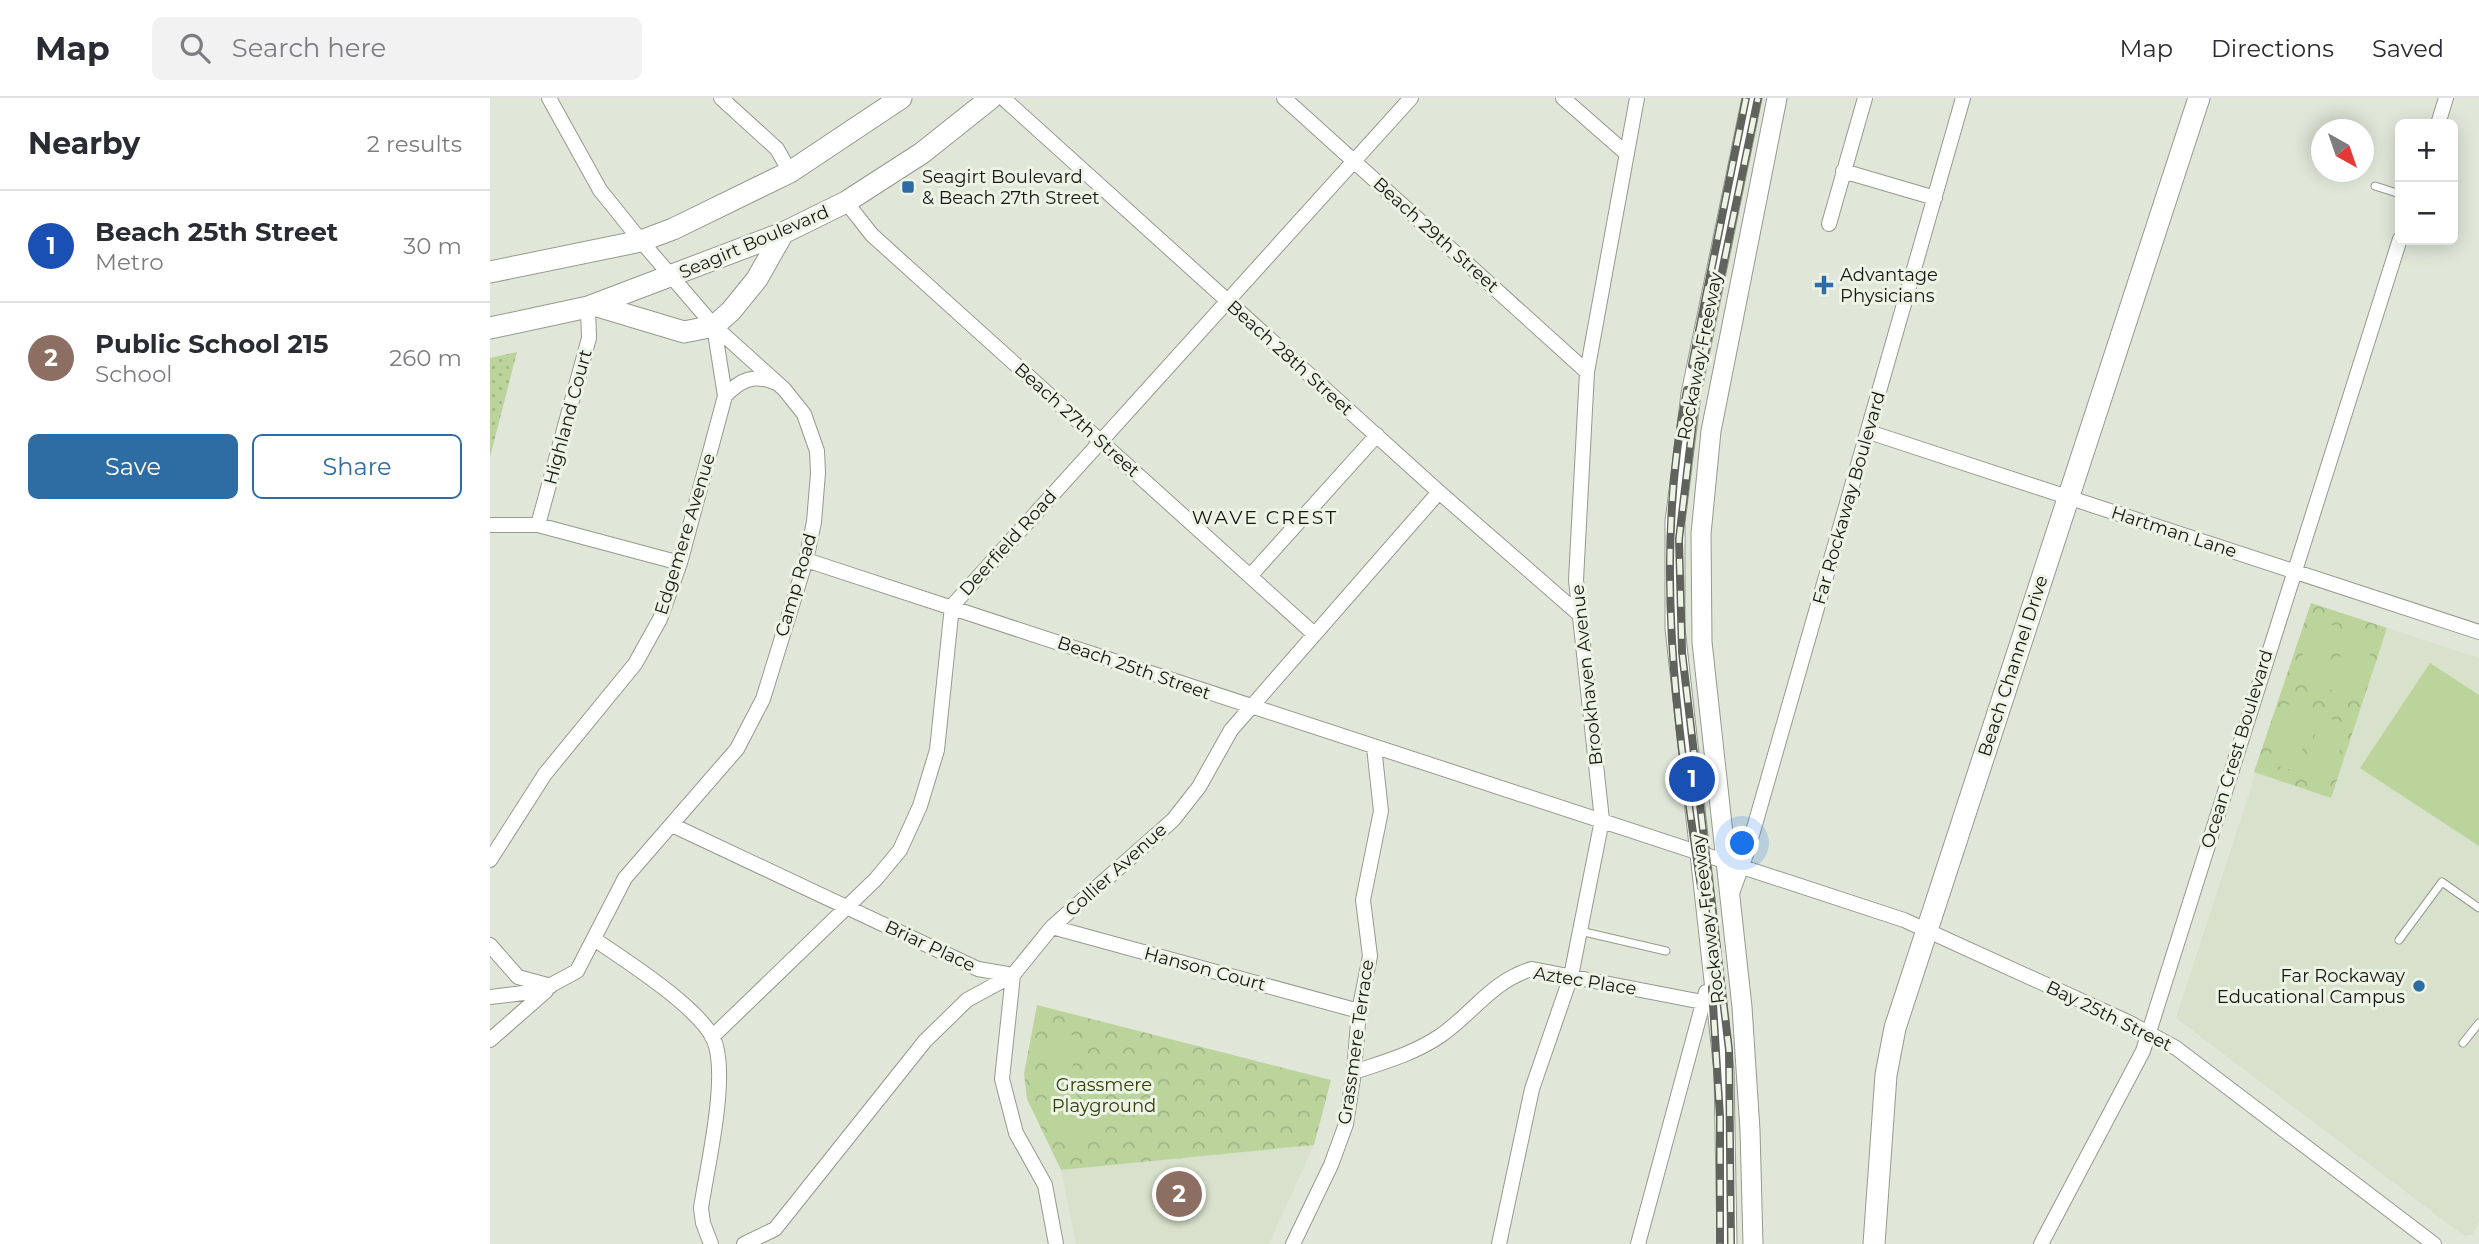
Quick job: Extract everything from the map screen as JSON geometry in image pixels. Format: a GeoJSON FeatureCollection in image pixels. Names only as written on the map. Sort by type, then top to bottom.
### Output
{"type":"FeatureCollection","features":[{"type":"Feature","properties":{"kind":"main road"},"geometry":{"type":"LineString","coordinates":[[490,272],[641,241],[790,172],[901,98]]}},
{"type":"Feature","properties":{"kind":"main road","name":"Seagirt Boulevard"},"geometry":{"type":"LineString","coordinates":[[490,328],[591,306],[671,278],[783,233],[846,202],[922,153],[991,98]]}},
{"type":"Feature","properties":{"kind":"main road","name":"Beach Channel Drive"},"geometry":{"type":"LineString","coordinates":[[1874,1244],[1888,1058],[1895,1028],[2199,98]]}},
{"type":"Feature","properties":{"kind":"main road"},"geometry":{"type":"LineString","coordinates":[[591,306],[684,332],[714,326],[731,312],[757,279],[783,233]]}},
{"type":"Feature","properties":{"kind":"street","name":"Camp Road"},"geometry":{"type":"LineString","coordinates":[[490,997],[524,994],[553,986],[577,971],[625,878],[737,749],[754,721],[806,560],[814,522],[817,451],[804,414],[784,389],[714,326],[641,241],[600,190],[549,98]]}},
{"type":"Feature","properties":{"kind":"street"},"geometry":{"type":"LineString","coordinates":[[721,98],[777,149],[790,172]]}},
{"type":"Feature","properties":{"kind":"street","name":"Beach 28th Street"},"geometry":{"type":"LineString","coordinates":[[1003,98],[1439,492],[1580,615]]}},
{"type":"Feature","properties":{"kind":"street","name":"Beach 29th Street"},"geometry":{"type":"LineString","coordinates":[[1284,98],[1587,372]]}},
{"type":"Feature","properties":{"kind":"street","name":"Deerfield Road"},"geometry":{"type":"LineString","coordinates":[[712,1037],[876,879],[900,850],[920,806],[937,750],[952,606],[1411,98]]}},
{"type":"Feature","properties":{"kind":"street"},"geometry":{"type":"LineString","coordinates":[[1563,98],[1627,154]]}},
{"type":"Feature","properties":{"kind":"street","name":"Brookhaven Avenue"},"geometry":{"type":"LineString","coordinates":[[1499,1244],[1532,1089],[1571,976],[1602,820],[1576,580],[1587,372],[1637,98]]}},
{"type":"Feature","properties":{"kind":"street","name":"Rockaway Freeway"},"geometry":{"type":"LineString","coordinates":[[1727,1244],[1725,1104],[1711,1003],[1713,962],[1675,628],[1675,522],[1691,394],[1752,98]]}},
{"type":"Feature","properties":{"kind":"street","name":"Rockaway Freeway"},"geometry":{"type":"LineString","coordinates":[[1753,1244],[1750,1130],[1731,896],[1735,863],[1702,642],[1702,507],[1716,402],[1777,98]]}},
{"type":"Feature","properties":{"kind":"street"},"geometry":{"type":"LineString","coordinates":[[1829,224],[1865,98]]}},
{"type":"Feature","properties":{"kind":"street","name":"Far Rockaway Boulevard"},"geometry":{"type":"LineString","coordinates":[[1735,863],[1868,432],[1963,98]]}},
{"type":"Feature","properties":{"kind":"street"},"geometry":{"type":"LineString","coordinates":[[2440,119],[2446,98]]}},
{"type":"Feature","properties":{"kind":"street"},"geometry":{"type":"LineString","coordinates":[[1843,171],[1935,198]]}},
{"type":"Feature","properties":{"kind":"street","name":"Beach 27th Street"},"geometry":{"type":"LineString","coordinates":[[846,202],[872,235],[1251,575],[1313,634]]}},
{"type":"Feature","properties":{"kind":"street","name":"Ocean Crest Boulevard"},"geometry":{"type":"LineString","coordinates":[[2041,1244],[2138,1063],[2398,245]]}},
{"type":"Feature","properties":{"kind":"street","name":"Highland Court"},"geometry":{"type":"LineString","coordinates":[[538,525],[589,338],[591,306]]}},
{"type":"Feature","properties":{"kind":"street","name":"Edgemere Avenue"},"geometry":{"type":"LineString","coordinates":[[490,860],[545,774],[635,664],[660,619],[680,563],[725,396],[714,326]]}},
{"type":"Feature","properties":{"kind":"street"},"geometry":{"type":"LineString","coordinates":[[725,396],[739,382],[750,378],[766,379],[784,389]]}},
{"type":"Feature","properties":{"kind":"street","name":"Hartman Lane"},"geometry":{"type":"LineString","coordinates":[[1868,432],[2479,632]]}},
{"type":"Feature","properties":{"kind":"street"},"geometry":{"type":"LineString","coordinates":[[1251,575],[1377,435]]}},
{"type":"Feature","properties":{"kind":"street","name":"Collier Avenue"},"geometry":{"type":"LineString","coordinates":[[766,1244],[775,1229],[925,1041],[967,1000],[1013,975],[1052,927],[1172,820],[1199,787],[1231,730],[1439,492]]}},
{"type":"Feature","properties":{"kind":"street"},"geometry":{"type":"LineString","coordinates":[[490,525],[538,525],[680,563]]}},
{"type":"Feature","properties":{"kind":"street","name":"Beach 25th Street"},"geometry":{"type":"LineString","coordinates":[[806,560],[1735,863]]}},
{"type":"Feature","properties":{"kind":"street","name":"Grassmere Terrace"},"geometry":{"type":"LineString","coordinates":[[1293,1244],[1331,1165],[1346,1124],[1359,1011],[1370,957],[1363,900],[1381,811],[1374,747]]}},
{"type":"Feature","properties":{"kind":"street","name":"Briar Place"},"geometry":{"type":"LineString","coordinates":[[672,825],[978,970],[1013,975]]}},
{"type":"Feature","properties":{"kind":"street","name":"Bay 25th Street"},"geometry":{"type":"LineString","coordinates":[[1735,863],[1926,930],[2148,1032],[2176,1048],[2434,1244]]}},
{"type":"Feature","properties":{"kind":"street","name":"Hanson Court"},"geometry":{"type":"LineString","coordinates":[[1052,927],[1359,1011]]}},
{"type":"Feature","properties":{"kind":"street"},"geometry":{"type":"LineString","coordinates":[[594,939],[651,977],[712,1037],[719,1060],[718,1094],[701,1208],[711,1244]]}},
{"type":"Feature","properties":{"kind":"street"},"geometry":{"type":"LineString","coordinates":[[490,945],[518,977],[553,986]]}},
{"type":"Feature","properties":{"kind":"street","name":"Aztec Place"},"geometry":{"type":"LineString","coordinates":[[1354,1072],[1411,1054],[1442,1035],[1513,974],[1532,969],[1711,1003]]}},
{"type":"Feature","properties":{"kind":"street"},"geometry":{"type":"LineString","coordinates":[[1013,975],[1002,1079],[1016,1133],[1045,1185],[1056,1244]]}},
{"type":"Feature","properties":{"kind":"street"},"geometry":{"type":"LineString","coordinates":[[490,1040],[553,986]]}},
{"type":"Feature","properties":{"kind":"street"},"geometry":{"type":"LineString","coordinates":[[1638,1244],[1711,1003]]}},
{"type":"Feature","properties":{"kind":"street","name":"Collier Avenue"},"geometry":{"type":"LineString","coordinates":[[744,1244],[775,1229]]}},
{"type":"Feature","properties":{"kind":"lane"},"geometry":{"type":"LineString","coordinates":[[2375,186],[2395,192]]}},
{"type":"Feature","properties":{"kind":"lane"},"geometry":{"type":"LineString","coordinates":[[2399,940],[2442,882],[2479,908]]}},
{"type":"Feature","properties":{"kind":"lane"},"geometry":{"type":"LineString","coordinates":[[1580,931],[1666,951]]}},
{"type":"Feature","properties":{"kind":"lane"},"geometry":{"type":"LineString","coordinates":[[2463,1043],[2479,1023]]}},
{"type":"Feature","properties":{"kind":"shaded area"},"geometry":{"type":"Polygon","coordinates":[[[2311,603],[2479,658],[2479,1222],[2472,1235],[2464,1236],[2176,1018],[2311,603]]]}},
{"type":"Feature","properties":{"kind":"shaded area"},"geometry":{"type":"Polygon","coordinates":[[[1314,1145],[1269,1244],[1076,1244],[1061,1170],[1314,1145]]]}},
{"type":"Feature","properties":{"kind":"green space"},"geometry":{"type":"Polygon","coordinates":[[[517,352],[490,457],[490,358],[517,352]]]}},
{"type":"Feature","properties":{"kind":"green space"},"geometry":{"type":"Polygon","coordinates":[[[2311,603],[2387,628],[2331,798],[2254,772],[2311,603]]]}},
{"type":"Feature","properties":{"kind":"green space"},"geometry":{"type":"Polygon","coordinates":[[[2314,619],[2341,628],[2322,686],[2295,678],[2314,619]]]}},
{"type":"Feature","properties":{"kind":"green space"},"geometry":{"type":"Polygon","coordinates":[[[2348,631],[2375,639],[2356,698],[2329,689],[2348,631]]]}},
{"type":"Feature","properties":{"kind":"green space"},"geometry":{"type":"Polygon","coordinates":[[[2430,663],[2479,695],[2479,846],[2360,768],[2430,663]]]}},
{"type":"Feature","properties":{"kind":"green space"},"geometry":{"type":"Polygon","coordinates":[[[2287,704],[2314,713],[2295,771],[2268,763],[2287,704]]]}},
{"type":"Feature","properties":{"kind":"green space"},"geometry":{"type":"Polygon","coordinates":[[[2321,716],[2348,724],[2329,783],[2302,774],[2321,716]]]}},
{"type":"Feature","properties":{"kind":"green space","name":"Grassmere Playground"},"geometry":{"type":"Polygon","coordinates":[[[1037,1005],[1331,1080],[1314,1145],[1061,1170],[1027,1099],[1024,1074],[1037,1005]]]}},
{"type":"Feature","properties":{"kind":"green space"},"geometry":{"type":"Polygon","coordinates":[[[1055,1030],[1080,1037],[1071,1072],[1045,1065],[1055,1030]]]}},
{"type":"Feature","properties":{"kind":"green space"},"geometry":{"type":"Polygon","coordinates":[[[1072,1086],[1093,1129],[1065,1144],[1043,1101],[1072,1086]]]}},
{"type":"Feature","properties":{"kind":"railway"},"geometry":{"type":"LineString","coordinates":[[1692,365],[1746,98]]}},
{"type":"Feature","properties":{"kind":"railway"},"geometry":{"type":"LineString","coordinates":[[1731,1244],[1729,1050],[1682,652],[1679,539],[1696,397],[1758,98]]}},
{"type":"Feature","properties":{"kind":"railway"},"geometry":{"type":"LineString","coordinates":[[1687,390],[1671,514],[1670,576],[1672,638],[1683,763],[1701,887]]}},
{"type":"Feature","properties":{"kind":"railway"},"geometry":{"type":"LineString","coordinates":[[1712,988],[1720,1117],[1720,1244]]}},
{"type":"Feature","properties":{"kind":"place","name":"Seagirt Boulevard & Beach 27th Street"},"geometry":{"type":"Point","coordinates":[908,187]}},
{"type":"Feature","properties":{"kind":"place","name":"Advantage Physicians"},"geometry":{"type":"Point","coordinates":[1824,285]}},
{"type":"Feature","properties":{"kind":"place","name":"Beach 25th Street"},"geometry":{"type":"Point","coordinates":[1692,779]}},
{"type":"Feature","properties":{"kind":"place","name":"Far Rockaway Educational Campus"},"geometry":{"type":"Point","coordinates":[2419,986]}},
{"type":"Feature","properties":{"kind":"place","name":"Public School 215"},"geometry":{"type":"Point","coordinates":[1179,1194]}},
{"type":"Feature","properties":{"kind":"district","name":"WAVE CREST"},"geometry":{"type":"Point","coordinates":[1265,517]}}]}
